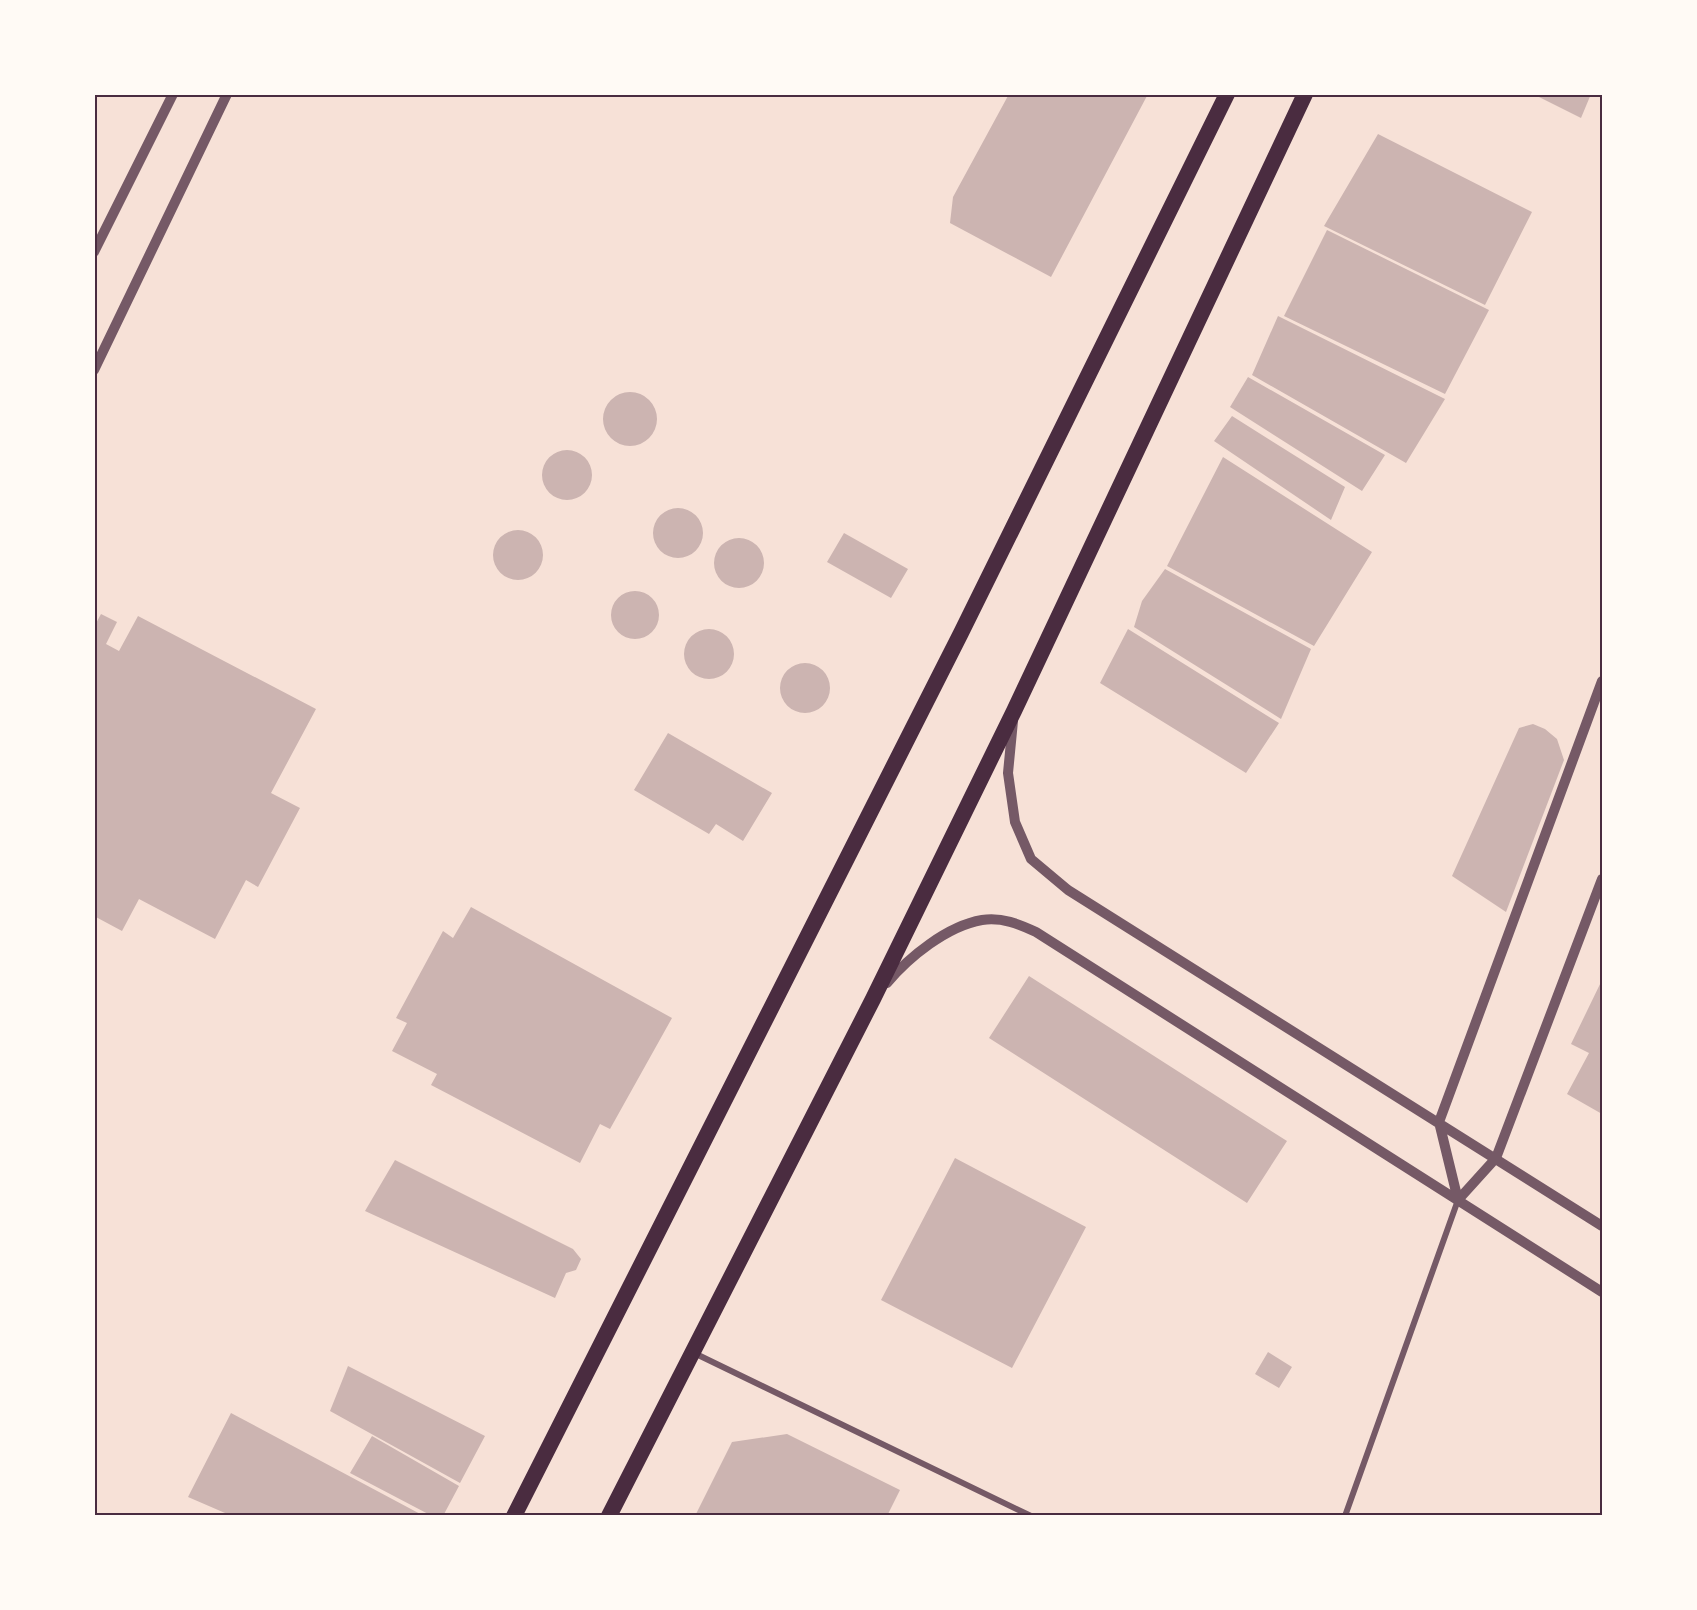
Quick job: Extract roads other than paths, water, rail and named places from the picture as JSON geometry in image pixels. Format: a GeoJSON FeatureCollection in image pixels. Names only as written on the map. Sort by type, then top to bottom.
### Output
{"type":"FeatureCollection","features":[{"type":"Feature","properties":{"kind":"highway"},"geometry":{"type":"LineString","coordinates":[[514,1515],[961,633],[1227,94]]}},
{"type":"Feature","properties":{"kind":"highway"},"geometry":{"type":"LineString","coordinates":[[609,1515],[873,999],[1014,711],[1305,94]]}},
{"type":"Feature","properties":{"kind":"street"},"geometry":{"type":"LineString","coordinates":[[94,252],[173,94]]}},
{"type":"Feature","properties":{"kind":"street"},"geometry":{"type":"LineString","coordinates":[[94,370],[227,94]]}},
{"type":"Feature","properties":{"kind":"street"},"geometry":{"type":"LineString","coordinates":[[1458,1200],[1439,1122],[1602,681]]}},
{"type":"Feature","properties":{"kind":"street"},"geometry":{"type":"LineString","coordinates":[[1014,711],[1008,773],[1015,822],[1030,859],[1068,890],[1602,1226]]}},
{"type":"Feature","properties":{"kind":"street"},"geometry":{"type":"LineString","coordinates":[[1345,1515],[1458,1200],[1496,1158],[1602,879]]}},
{"type":"Feature","properties":{"kind":"street"},"geometry":{"type":"LineString","coordinates":[[873,999],[896,972],[926,947],[957,929],[983,920],[1012,921],[1036,932],[1602,1292]]}},
{"type":"Feature","properties":{"kind":"street"},"geometry":{"type":"LineString","coordinates":[[692,1352],[1031,1515]]}}]}
